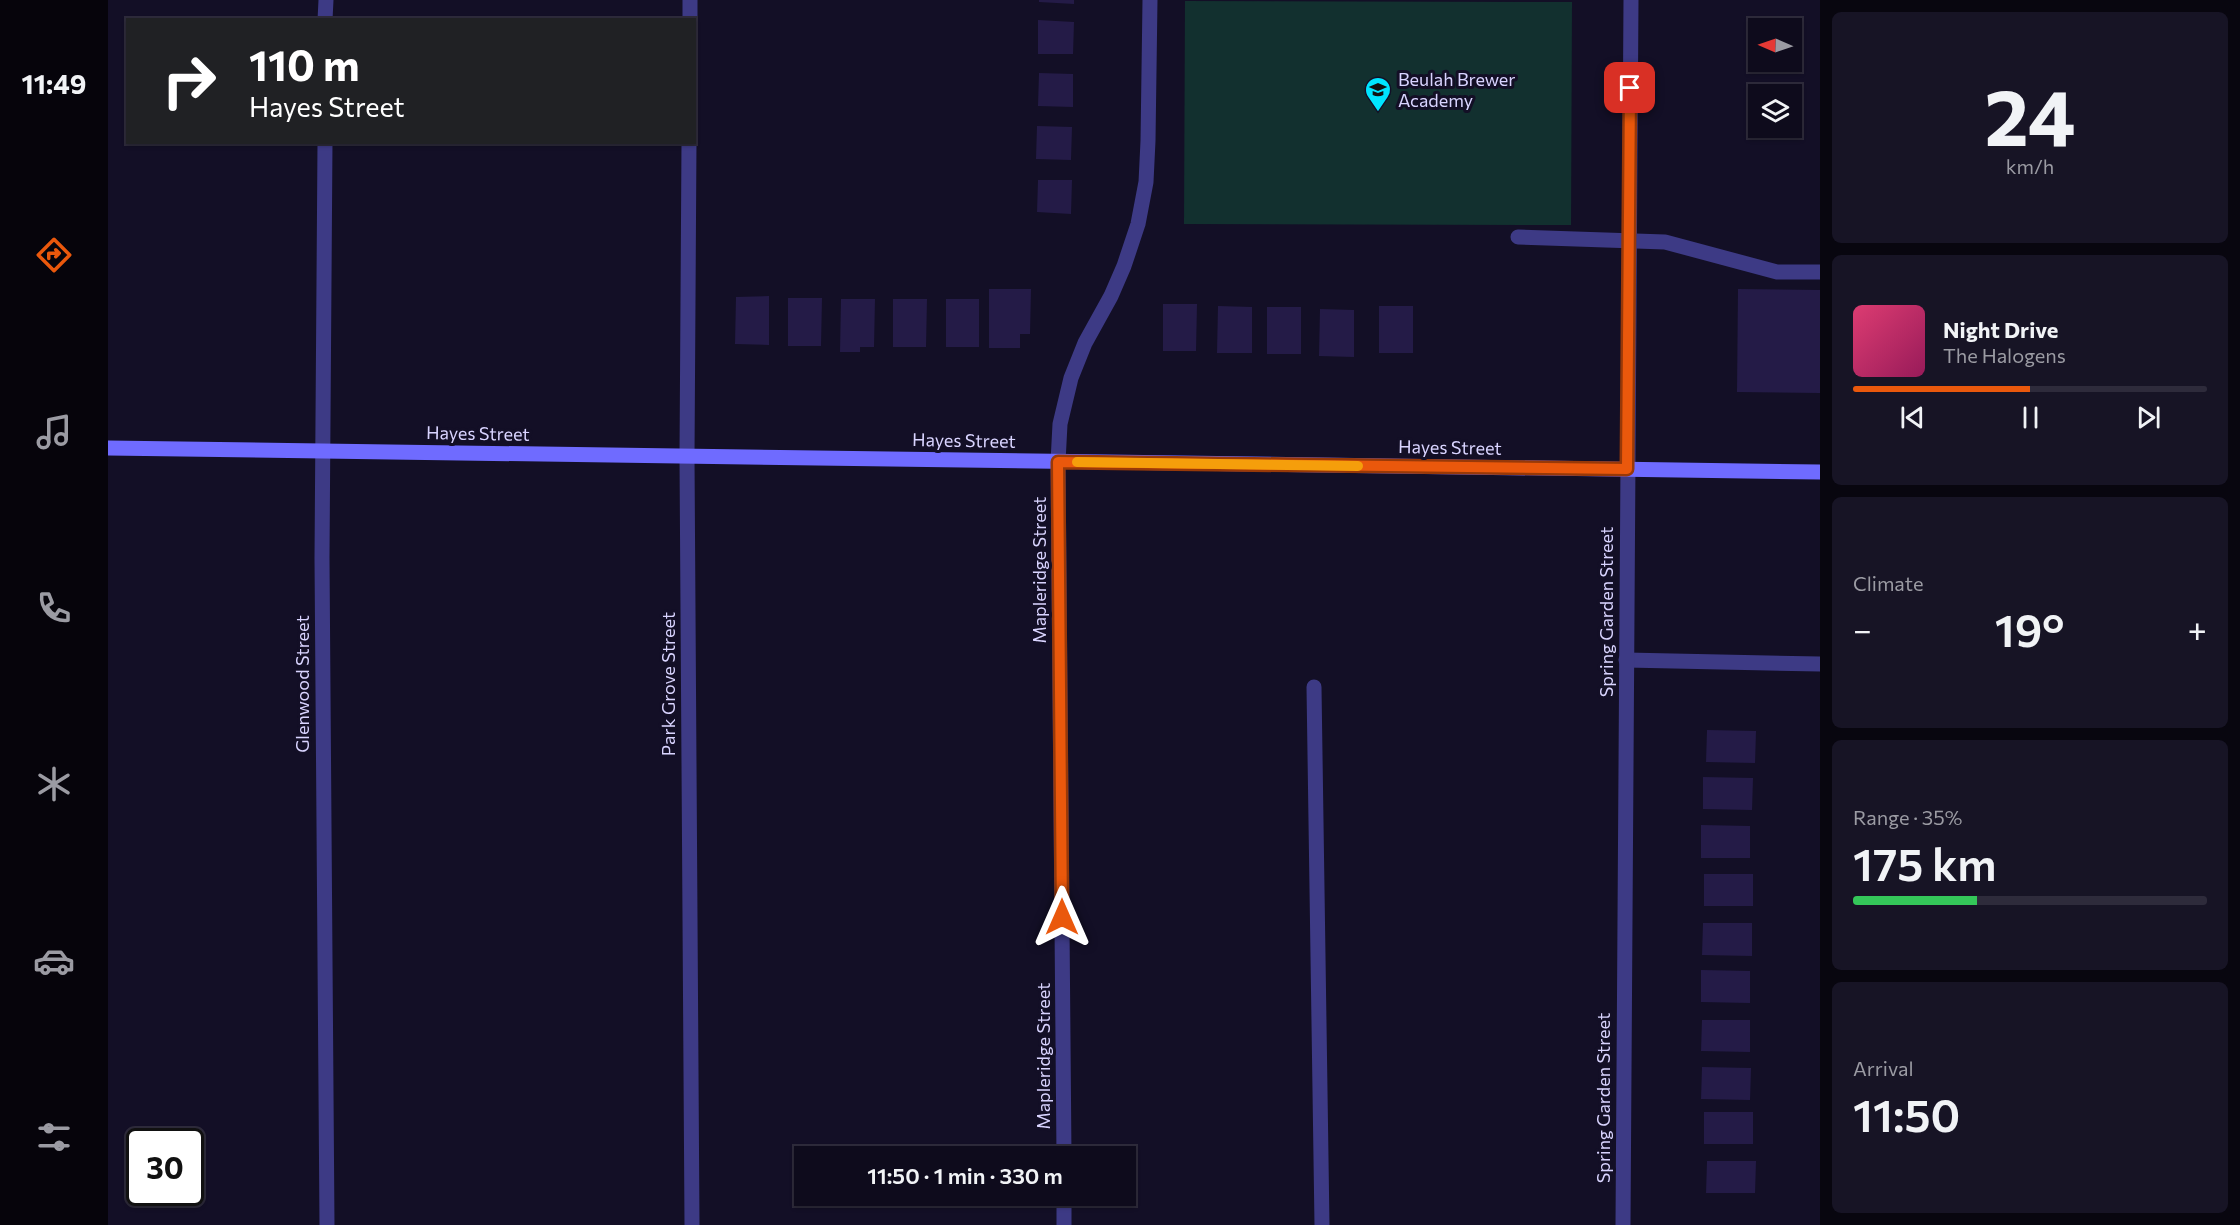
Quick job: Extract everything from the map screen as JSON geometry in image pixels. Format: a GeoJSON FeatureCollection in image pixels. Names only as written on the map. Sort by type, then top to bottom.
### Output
{"type":"FeatureCollection","features":[{"type":"Feature","properties":{"kind":"street"},"geometry":{"type":"LineString","coordinates":[[326,0],[326,18]]}},
{"type":"Feature","properties":{"kind":"street"},"geometry":{"type":"LineString","coordinates":[[690,0],[690,18]]}},
{"type":"Feature","properties":{"kind":"street","name":"Mapleridge Street"},"geometry":{"type":"LineString","coordinates":[[1064,1146],[1058,462],[1060,424],[1071,378],[1085,342],[1111,296],[1138,224],[1146,182],[1150,0]]}},
{"type":"Feature","properties":{"kind":"street","name":"Spring Garden Street"},"geometry":{"type":"LineString","coordinates":[[1623,1225],[1631,0]]}},
{"type":"Feature","properties":{"kind":"street","name":"Glenwood Street"},"geometry":{"type":"LineString","coordinates":[[325,144],[322,452],[327,1225]]}},
{"type":"Feature","properties":{"kind":"street","name":"Park Grove Street"},"geometry":{"type":"LineString","coordinates":[[689,144],[687,457],[692,1225]]}},
{"type":"Feature","properties":{"kind":"street"},"geometry":{"type":"LineString","coordinates":[[1518,237],[1665,242],[1777,272],[1820,272]]}},
{"type":"Feature","properties":{"kind":"street","name":"Hayes Street"},"geometry":{"type":"LineString","coordinates":[[108,448],[1820,472]]}},
{"type":"Feature","properties":{"kind":"street"},"geometry":{"type":"LineString","coordinates":[[1626,660],[1820,664]]}},
{"type":"Feature","properties":{"kind":"street"},"geometry":{"type":"LineString","coordinates":[[1314,687],[1322,1225]]}},
{"type":"Feature","properties":{"kind":"street"},"geometry":{"type":"LineString","coordinates":[[1064,1206],[1064,1225]]}},
{"type":"Feature","properties":{"kind":"green space","name":"Beulah Brewer Academy"},"geometry":{"type":"Polygon","coordinates":[[[1185,1],[1572,2],[1571,225],[1184,224],[1185,1]]]}},
{"type":"Feature","properties":{"kind":"building"},"geometry":{"type":"Polygon","coordinates":[[[1039,0],[1074,0],[1074,4],[1039,2],[1039,0]]]}},
{"type":"Feature","properties":{"kind":"building"},"geometry":{"type":"Polygon","coordinates":[[[1038,20],[1074,22],[1073,54],[1038,54],[1038,20]]]}},
{"type":"Feature","properties":{"kind":"building"},"geometry":{"type":"Polygon","coordinates":[[[1039,73],[1073,74],[1073,107],[1038,106],[1039,73]]]}},
{"type":"Feature","properties":{"kind":"building"},"geometry":{"type":"Polygon","coordinates":[[[1037,126],[1072,127],[1071,160],[1036,159],[1037,126]]]}},
{"type":"Feature","properties":{"kind":"building"},"geometry":{"type":"Polygon","coordinates":[[[1038,180],[1072,180],[1071,214],[1037,212],[1038,180]]]}},
{"type":"Feature","properties":{"kind":"building"},"geometry":{"type":"Polygon","coordinates":[[[989,289],[1031,289],[1030,334],[1020,334],[1020,348],[989,348],[989,289]]]}},
{"type":"Feature","properties":{"kind":"building"},"geometry":{"type":"Polygon","coordinates":[[[1738,289],[1820,290],[1820,393],[1737,392],[1738,289]]]}},
{"type":"Feature","properties":{"kind":"building"},"geometry":{"type":"Polygon","coordinates":[[[769,296],[769,345],[735,344],[736,297],[769,296]]]}},
{"type":"Feature","properties":{"kind":"building"},"geometry":{"type":"Polygon","coordinates":[[[788,298],[822,298],[821,346],[788,346],[788,298]]]}},
{"type":"Feature","properties":{"kind":"building"},"geometry":{"type":"Polygon","coordinates":[[[841,299],[875,299],[874,347],[860,347],[860,352],[840,352],[841,299]]]}},
{"type":"Feature","properties":{"kind":"building"},"geometry":{"type":"Polygon","coordinates":[[[893,299],[927,299],[926,347],[893,347],[893,299]]]}},
{"type":"Feature","properties":{"kind":"building"},"geometry":{"type":"Polygon","coordinates":[[[946,299],[979,299],[979,347],[946,347],[946,299]]]}},
{"type":"Feature","properties":{"kind":"building"},"geometry":{"type":"Polygon","coordinates":[[[1163,304],[1197,304],[1196,351],[1163,351],[1163,304]]]}},
{"type":"Feature","properties":{"kind":"building"},"geometry":{"type":"Polygon","coordinates":[[[1218,306],[1252,307],[1252,353],[1217,353],[1218,306]]]}},
{"type":"Feature","properties":{"kind":"building"},"geometry":{"type":"Polygon","coordinates":[[[1379,306],[1413,306],[1413,353],[1379,353],[1379,306]]]}},
{"type":"Feature","properties":{"kind":"building"},"geometry":{"type":"Polygon","coordinates":[[[1267,307],[1301,307],[1301,354],[1267,354],[1267,307]]]}},
{"type":"Feature","properties":{"kind":"building"},"geometry":{"type":"Polygon","coordinates":[[[1320,309],[1354,310],[1354,357],[1319,356],[1320,309]]]}},
{"type":"Feature","properties":{"kind":"building"},"geometry":{"type":"Polygon","coordinates":[[[1707,730],[1756,731],[1755,763],[1706,762],[1707,730]]]}},
{"type":"Feature","properties":{"kind":"building"},"geometry":{"type":"Polygon","coordinates":[[[1703,777],[1753,778],[1752,810],[1703,809],[1703,777]]]}},
{"type":"Feature","properties":{"kind":"building"},"geometry":{"type":"Polygon","coordinates":[[[1701,825],[1750,826],[1750,858],[1701,858],[1701,825]]]}},
{"type":"Feature","properties":{"kind":"building"},"geometry":{"type":"Polygon","coordinates":[[[1704,874],[1753,874],[1753,906],[1704,906],[1704,874]]]}},
{"type":"Feature","properties":{"kind":"building"},"geometry":{"type":"Polygon","coordinates":[[[1703,923],[1752,923],[1752,956],[1702,955],[1703,923]]]}},
{"type":"Feature","properties":{"kind":"building"},"geometry":{"type":"Polygon","coordinates":[[[1701,970],[1750,971],[1750,1003],[1701,1002],[1701,970]]]}},
{"type":"Feature","properties":{"kind":"building"},"geometry":{"type":"Polygon","coordinates":[[[1702,1020],[1750,1020],[1750,1052],[1701,1051],[1702,1020]]]}},
{"type":"Feature","properties":{"kind":"building"},"geometry":{"type":"Polygon","coordinates":[[[1702,1067],[1751,1068],[1750,1100],[1701,1099],[1702,1067]]]}},
{"type":"Feature","properties":{"kind":"building"},"geometry":{"type":"Polygon","coordinates":[[[1704,1112],[1753,1112],[1753,1144],[1704,1144],[1704,1112]]]}},
{"type":"Feature","properties":{"kind":"building"},"geometry":{"type":"Polygon","coordinates":[[[1707,1161],[1756,1161],[1755,1193],[1706,1193],[1707,1161]]]}},
{"type":"Feature","properties":{"kind":"slow traffic"},"geometry":{"type":"LineString","coordinates":[[1077,462],[1358,466]]}},
{"type":"Feature","properties":{"kind":"place","name":"Beulah Brewer Academy"},"geometry":{"type":"Point","coordinates":[1378,113]}},
{"type":"Feature","properties":{"kind":"route"},"geometry":{"type":"LineString","coordinates":[[1062,917],[1058,462],[1627,469],[1630,88]]}}]}
